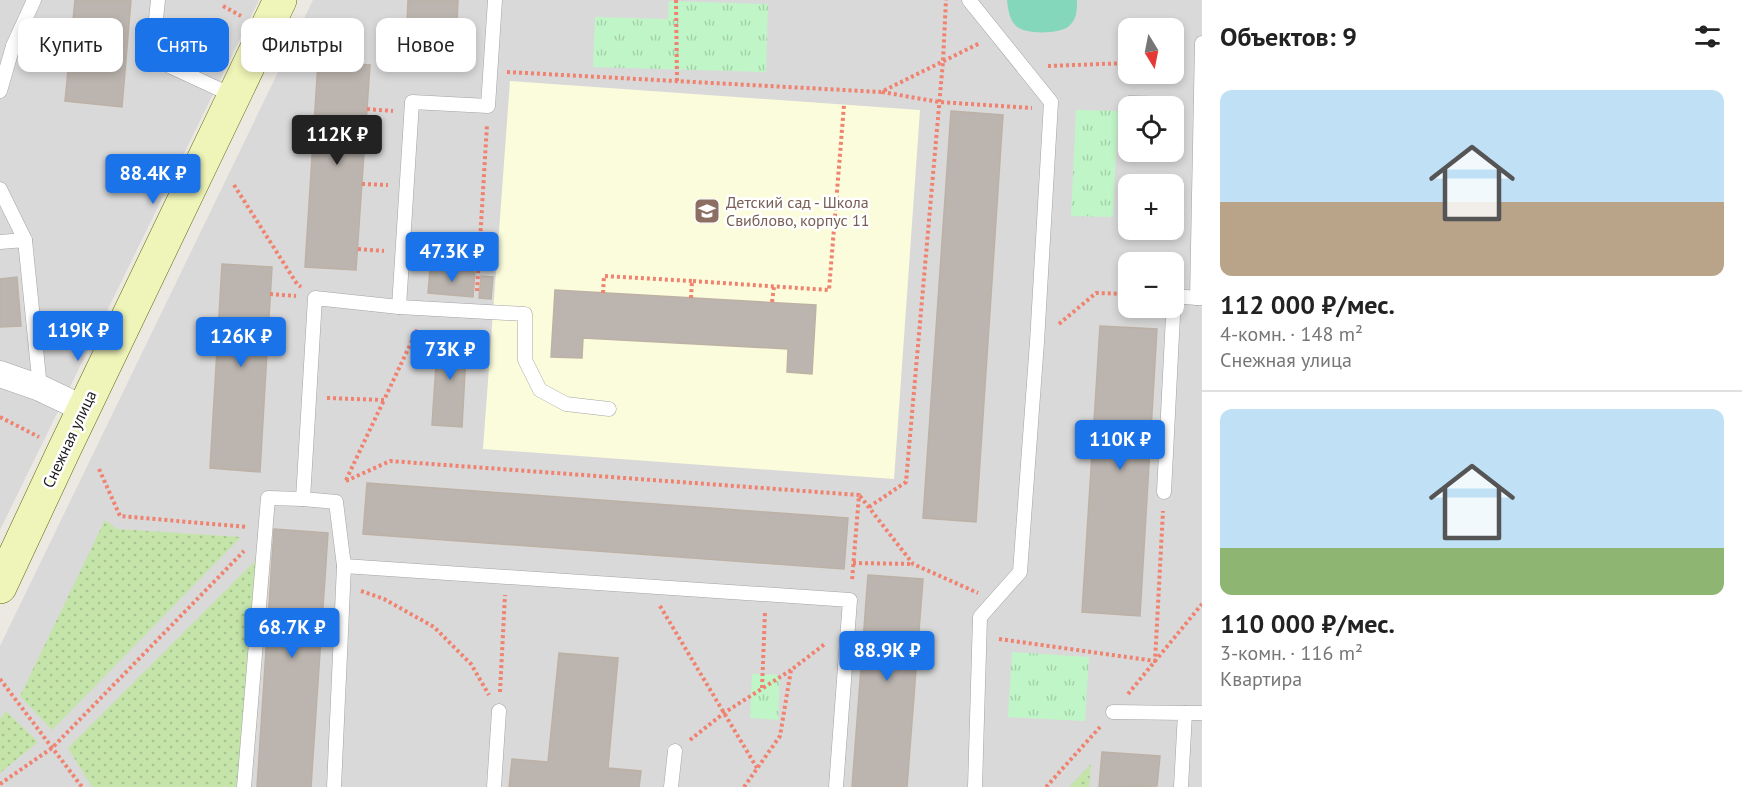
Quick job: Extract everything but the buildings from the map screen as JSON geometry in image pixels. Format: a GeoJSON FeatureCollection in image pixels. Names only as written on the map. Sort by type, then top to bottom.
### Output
{"type":"FeatureCollection","features":[{"type":"Feature","properties":{"kind":"main road","name":"Снежная улица"},"geometry":{"type":"LineString","coordinates":[[0,587],[234,96],[267,7]]}},
{"type":"Feature","properties":{"kind":"street"},"geometry":{"type":"LineString","coordinates":[[0,374],[40,388],[84,409]]}},
{"type":"Feature","properties":{"kind":"lane"},"geometry":{"type":"LineString","coordinates":[[0,91],[13,46],[34,0]]}},
{"type":"Feature","properties":{"kind":"lane"},"geometry":{"type":"LineString","coordinates":[[158,0],[152,58],[234,96]]}},
{"type":"Feature","properties":{"kind":"lane"},"geometry":{"type":"LineString","coordinates":[[399,307],[412,102],[488,106],[495,0]]}},
{"type":"Feature","properties":{"kind":"lane"},"geometry":{"type":"LineString","coordinates":[[969,0],[1051,102],[1037,342],[1020,572],[980,617],[975,787]]}},
{"type":"Feature","properties":{"kind":"lane"},"geometry":{"type":"LineString","coordinates":[[1164,492],[1174,296],[1200,298],[1202,43]]}},
{"type":"Feature","properties":{"kind":"lane"},"geometry":{"type":"LineString","coordinates":[[13,46],[18,46]]}},
{"type":"Feature","properties":{"kind":"lane"},"geometry":{"type":"LineString","coordinates":[[0,189],[25,240],[40,388]]}},
{"type":"Feature","properties":{"kind":"lane"},"geometry":{"type":"LineString","coordinates":[[0,242],[25,240]]}},
{"type":"Feature","properties":{"kind":"lane"},"geometry":{"type":"LineString","coordinates":[[303,499],[315,298],[399,307],[525,314],[525,360],[540,390],[566,404],[609,409]]}},
{"type":"Feature","properties":{"kind":"lane"},"geometry":{"type":"LineString","coordinates":[[244,787],[268,498],[336,502],[344,566],[344,585],[334,787]]}},
{"type":"Feature","properties":{"kind":"lane"},"geometry":{"type":"LineString","coordinates":[[344,566],[850,600],[836,787]]}},
{"type":"Feature","properties":{"kind":"lane"},"geometry":{"type":"LineString","coordinates":[[494,787],[499,711]]}},
{"type":"Feature","properties":{"kind":"lane"},"geometry":{"type":"LineString","coordinates":[[1113,712],[1202,713]]}},
{"type":"Feature","properties":{"kind":"lane"},"geometry":{"type":"LineString","coordinates":[[1181,787],[1185,713]]}},
{"type":"Feature","properties":{"kind":"lane"},"geometry":{"type":"LineString","coordinates":[[671,787],[675,751]]}},
{"type":"Feature","properties":{"kind":"path"},"geometry":{"type":"LineString","coordinates":[[676,0],[677,81]]}},
{"type":"Feature","properties":{"kind":"path"},"geometry":{"type":"LineString","coordinates":[[869,507],[906,482],[943,61],[946,0]]}},
{"type":"Feature","properties":{"kind":"path"},"geometry":{"type":"LineString","coordinates":[[224,6],[267,7]]}},
{"type":"Feature","properties":{"kind":"path"},"geometry":{"type":"LineString","coordinates":[[881,92],[997,35]]}},
{"type":"Feature","properties":{"kind":"path"},"geometry":{"type":"LineString","coordinates":[[1023,67],[1118,63]]}},
{"type":"Feature","properties":{"kind":"path"},"geometry":{"type":"LineString","coordinates":[[490,71],[881,92],[939,102],[1051,110]]}},
{"type":"Feature","properties":{"kind":"path"},"geometry":{"type":"LineString","coordinates":[[603,293],[604,276],[829,290],[844,105]]}},
{"type":"Feature","properties":{"kind":"path"},"geometry":{"type":"LineString","coordinates":[[476,311],[488,106]]}},
{"type":"Feature","properties":{"kind":"path"},"geometry":{"type":"LineString","coordinates":[[234,185],[297,284],[315,298]]}},
{"type":"Feature","properties":{"kind":"path"},"geometry":{"type":"LineString","coordinates":[[358,249],[402,253]]}},
{"type":"Feature","properties":{"kind":"path"},"geometry":{"type":"LineString","coordinates":[[691,298],[692,281]]}},
{"type":"Feature","properties":{"kind":"path"},"geometry":{"type":"LineString","coordinates":[[772,303],[774,287]]}},
{"type":"Feature","properties":{"kind":"path"},"geometry":{"type":"LineString","coordinates":[[1037,342],[1096,293],[1118,294]]}},
{"type":"Feature","properties":{"kind":"path"},"geometry":{"type":"LineString","coordinates":[[270,294],[315,298]]}},
{"type":"Feature","properties":{"kind":"path"},"geometry":{"type":"LineString","coordinates":[[336,502],[427,308]]}},
{"type":"Feature","properties":{"kind":"path"},"geometry":{"type":"LineString","coordinates":[[309,398],[384,400]]}},
{"type":"Feature","properties":{"kind":"path"},"geometry":{"type":"LineString","coordinates":[[0,417],[42,438]]}},
{"type":"Feature","properties":{"kind":"path"},"geometry":{"type":"LineString","coordinates":[[346,481],[390,461],[860,495],[913,564]]}},
{"type":"Feature","properties":{"kind":"path"},"geometry":{"type":"LineString","coordinates":[[99,469],[120,516],[265,529]]}},
{"type":"Feature","properties":{"kind":"path"},"geometry":{"type":"LineString","coordinates":[[979,636],[1155,661],[1164,492]]}},
{"type":"Feature","properties":{"kind":"path"},"geometry":{"type":"LineString","coordinates":[[850,600],[860,495]]}},
{"type":"Feature","properties":{"kind":"path"},"geometry":{"type":"LineString","coordinates":[[0,784],[52,748],[265,529]]}},
{"type":"Feature","properties":{"kind":"path"},"geometry":{"type":"LineString","coordinates":[[853,563],[913,564],[995,600]]}},
{"type":"Feature","properties":{"kind":"path"},"geometry":{"type":"LineString","coordinates":[[499,711],[506,577]]}},
{"type":"Feature","properties":{"kind":"path"},"geometry":{"type":"LineString","coordinates":[[344,585],[384,599],[434,627],[471,664],[499,711]]}},
{"type":"Feature","properties":{"kind":"path"},"geometry":{"type":"LineString","coordinates":[[648,587],[757,768]]}},
{"type":"Feature","properties":{"kind":"path"},"geometry":{"type":"LineString","coordinates":[[762,689],[766,595]]}},
{"type":"Feature","properties":{"kind":"path"},"geometry":{"type":"LineString","coordinates":[[675,751],[724,713],[791,670],[848,626]]}},
{"type":"Feature","properties":{"kind":"path"},"geometry":{"type":"LineString","coordinates":[[744,787],[780,735],[791,670]]}},
{"type":"Feature","properties":{"kind":"path"},"geometry":{"type":"LineString","coordinates":[[0,679],[82,787]]}},
{"type":"Feature","properties":{"kind":"shaded area"},"geometry":{"type":"Polygon","coordinates":[[[0,0],[259,0],[250,18],[241,18],[241,37],[229,61],[229,18],[135,18],[135,72],[224,72],[0,530],[0,0]]]}},
{"type":"Feature","properties":{"kind":"shaded area"},"geometry":{"type":"Polygon","coordinates":[[[313,0],[1202,0],[1202,787],[0,787],[0,646],[278,72],[364,72],[364,18],[304,18],[313,0]]]}},
{"type":"Feature","properties":{"kind":"shaded area","name":"Детский сад - Школа Свиблово, корпус 11"},"geometry":{"type":"Polygon","coordinates":[[[510,81],[920,110],[894,479],[483,449],[510,81]]]}},
{"type":"Feature","properties":{"kind":"green space"},"geometry":{"type":"Polygon","coordinates":[[[1007,0],[1077,0],[1076,14],[1072,23],[1065,29],[1051,32],[1027,31],[1014,23],[1009,14],[1007,0]]]}},
{"type":"Feature","properties":{"kind":"green space"},"geometry":{"type":"Polygon","coordinates":[[[669,1],[768,4],[766,72],[593,67],[595,17],[668,19],[669,1]]]}},
{"type":"Feature","properties":{"kind":"green space"},"geometry":{"type":"Polygon","coordinates":[[[1076,110],[1118,111],[1113,217],[1071,216],[1076,110]]]}},
{"type":"Feature","properties":{"kind":"green space"},"geometry":{"type":"Polygon","coordinates":[[[105,520],[117,529],[241,537],[52,730],[20,696],[105,520]]]}},
{"type":"Feature","properties":{"kind":"green space"},"geometry":{"type":"Polygon","coordinates":[[[257,559],[241,787],[92,787],[68,748],[257,559]]]}},
{"type":"Feature","properties":{"kind":"green space"},"geometry":{"type":"Polygon","coordinates":[[[1012,652],[1089,657],[1085,721],[1008,717],[1012,652]]]}},
{"type":"Feature","properties":{"kind":"green space"},"geometry":{"type":"Polygon","coordinates":[[[752,674],[780,675],[778,720],[750,718],[752,674]]]}},
{"type":"Feature","properties":{"kind":"green space"},"geometry":{"type":"Polygon","coordinates":[[[6,711],[38,742],[0,773],[0,719],[6,711]]]}},
{"type":"Feature","properties":{"kind":"green space"},"geometry":{"type":"Polygon","coordinates":[[[1091,764],[1089,787],[1069,787],[1091,764]]]}},
{"type":"Feature","properties":{"kind":"place","name":"Детский сад - Школа Свиблово, корпус 11"},"geometry":{"type":"Point","coordinates":[707,211]}}]}
